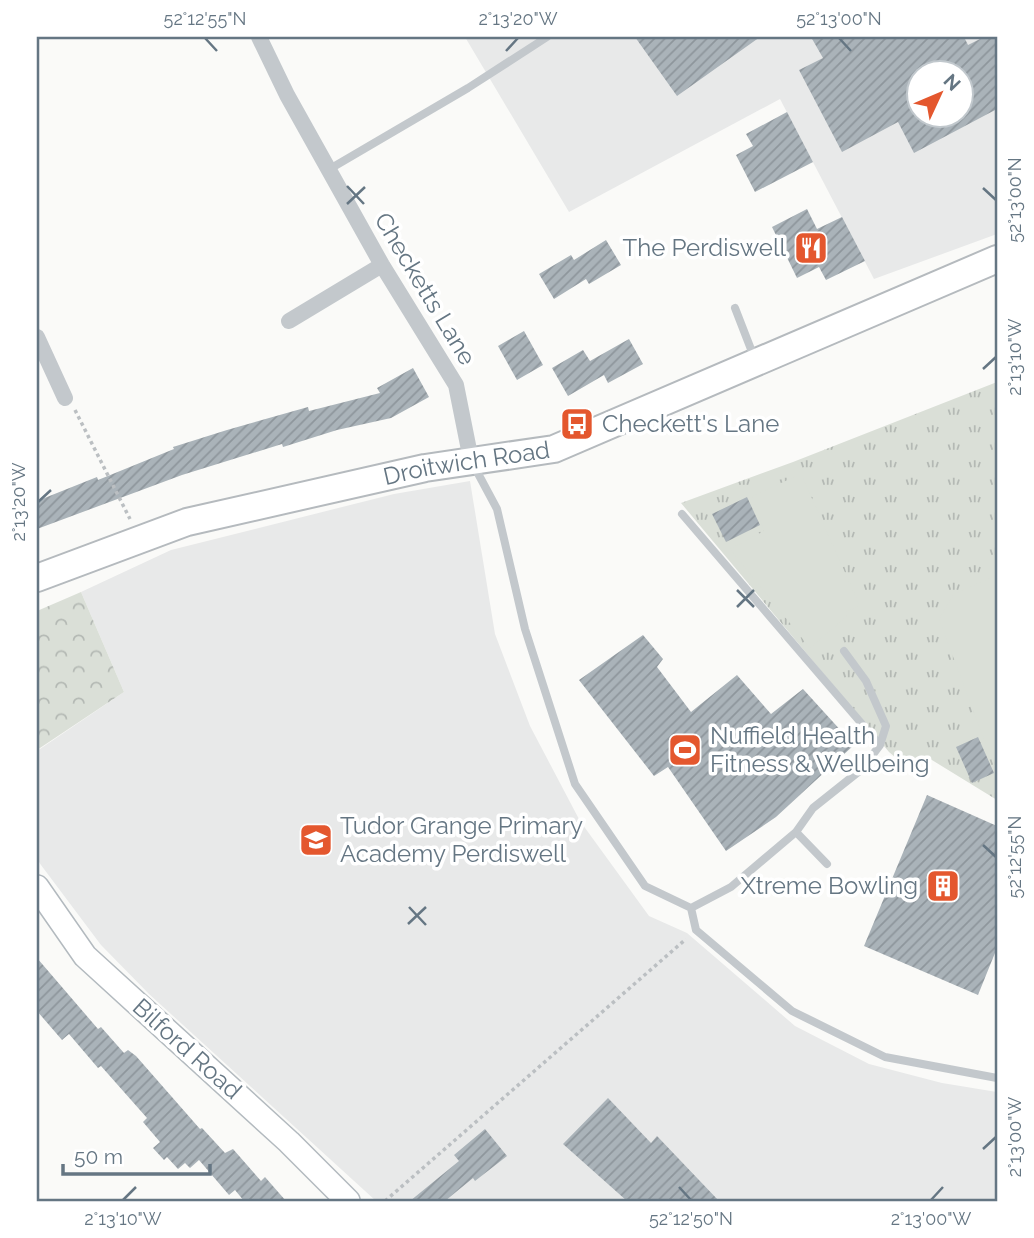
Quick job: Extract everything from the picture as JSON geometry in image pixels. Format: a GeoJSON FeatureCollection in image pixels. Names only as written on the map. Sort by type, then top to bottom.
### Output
{"type":"FeatureCollection","features":[{"type":"Feature","properties":{"kind":"main road","name":"Droitwich Road"},"geometry":{"type":"LineString","coordinates":[[37,578],[187,522],[425,468],[554,449],[997,259]]}},
{"type":"Feature","properties":{"kind":"main road","name":"Bilford Road"},"geometry":{"type":"LineString","coordinates":[[37,887],[85,956],[289,1142],[348,1201]]}},
{"type":"Feature","properties":{"kind":"street","name":"Checketts Lane"},"geometry":{"type":"LineString","coordinates":[[259,37],[287,96],[328,170],[382,265],[456,385],[471,460]]}},
{"type":"Feature","properties":{"kind":"street"},"geometry":{"type":"LineString","coordinates":[[289,321],[382,265]]}},
{"type":"Feature","properties":{"kind":"street"},"geometry":{"type":"LineString","coordinates":[[37,337],[65,398]]}},
{"type":"Feature","properties":{"kind":"lane"},"geometry":{"type":"LineString","coordinates":[[328,170],[468,88],[547,37]]}},
{"type":"Feature","properties":{"kind":"lane"},"geometry":{"type":"LineString","coordinates":[[735,308],[757,363]]}},
{"type":"Feature","properties":{"kind":"lane"},"geometry":{"type":"LineString","coordinates":[[471,460],[496,509],[524,629],[575,784],[646,886],[691,908]]}},
{"type":"Feature","properties":{"kind":"lane"},"geometry":{"type":"LineString","coordinates":[[682,514],[880,745]]}},
{"type":"Feature","properties":{"kind":"lane"},"geometry":{"type":"LineString","coordinates":[[691,908],[730,887],[796,832],[813,808],[862,769],[880,745],[886,726],[866,681],[844,651]]}},
{"type":"Feature","properties":{"kind":"lane"},"geometry":{"type":"LineString","coordinates":[[796,832],[827,864]]}},
{"type":"Feature","properties":{"kind":"lane"},"geometry":{"type":"LineString","coordinates":[[691,908],[696,930],[792,1011],[885,1057],[997,1078]]}},
{"type":"Feature","properties":{"kind":"path"},"geometry":{"type":"LineString","coordinates":[[65,398],[75,410],[141,539]]}},
{"type":"Feature","properties":{"kind":"path"},"geometry":{"type":"LineString","coordinates":[[385,1201],[696,930]]}},
{"type":"Feature","properties":{"kind":"shaded area"},"geometry":{"type":"Polygon","coordinates":[[[465,37],[997,37],[997,234],[874,279],[780,99],[569,212],[465,37]]]}},
{"type":"Feature","properties":{"kind":"shaded area","name":"Tudor Grange Primary Academy Perdiswell"},"geometry":{"type":"Polygon","coordinates":[[[470,481],[495,634],[530,726],[580,821],[649,916],[687,933],[795,1026],[869,1064],[942,1083],[997,1092],[997,1201],[376,1201],[149,994],[101,945],[41,865],[37,859],[37,751],[124,692],[81,592],[171,550],[394,494],[470,481]]]}},
{"type":"Feature","properties":{"kind":"green space"},"geometry":{"type":"Polygon","coordinates":[[[997,382],[997,800],[927,757],[901,762],[889,752],[681,503],[997,382]]]}},
{"type":"Feature","properties":{"kind":"green space"},"geometry":{"type":"Polygon","coordinates":[[[801,474],[860,606],[846,612],[847,616],[810,648],[730,549],[764,531],[752,496],[801,474]]]}},
{"type":"Feature","properties":{"kind":"green space"},"geometry":{"type":"Polygon","coordinates":[[[997,575],[997,767],[939,619],[954,594],[997,575]]]}},
{"type":"Feature","properties":{"kind":"green space"},"geometry":{"type":"Polygon","coordinates":[[[81,592],[124,692],[37,750],[37,611],[81,592]]]}},
{"type":"Feature","properties":{"kind":"building"},"geometry":{"type":"Polygon","coordinates":[[[635,37],[760,37],[677,96],[635,37]]]}},
{"type":"Feature","properties":{"kind":"building"},"geometry":{"type":"Polygon","coordinates":[[[811,37],[964,37],[968,45],[984,37],[997,37],[997,109],[974,121],[974,60],[904,60],[904,130],[957,130],[914,153],[898,122],[842,152],[799,70],[823,58],[811,37]]]}},
{"type":"Feature","properties":{"kind":"building"},"geometry":{"type":"Polygon","coordinates":[[[787,112],[813,162],[755,192],[736,155],[753,146],[746,134],[787,112]]]}},
{"type":"Feature","properties":{"kind":"building"},"geometry":{"type":"Polygon","coordinates":[[[807,209],[817,229],[842,217],[865,261],[826,280],[819,267],[797,278],[772,227],[807,209]]]}},
{"type":"Feature","properties":{"kind":"building"},"geometry":{"type":"Polygon","coordinates":[[[606,240],[621,265],[589,284],[586,279],[554,299],[539,274],[571,255],[574,260],[606,240]]]}},
{"type":"Feature","properties":{"kind":"building"},"geometry":{"type":"Polygon","coordinates":[[[524,331],[543,365],[517,380],[498,346],[524,331]]]}},
{"type":"Feature","properties":{"kind":"building"},"geometry":{"type":"Polygon","coordinates":[[[629,339],[643,364],[608,383],[604,375],[568,396],[552,368],[583,350],[590,361],[629,339]]]}},
{"type":"Feature","properties":{"kind":"building"},"geometry":{"type":"Polygon","coordinates":[[[413,368],[429,397],[391,418],[337,430],[283,447],[282,444],[182,475],[37,529],[37,501],[97,477],[98,480],[174,449],[173,447],[308,407],[309,411],[380,393],[377,388],[413,368]]]}},
{"type":"Feature","properties":{"kind":"building"},"geometry":{"type":"Polygon","coordinates":[[[747,497],[760,525],[726,542],[712,514],[747,497]]]}},
{"type":"Feature","properties":{"kind":"building"},"geometry":{"type":"Polygon","coordinates":[[[643,635],[663,659],[657,667],[691,712],[737,675],[771,714],[803,689],[854,745],[776,817],[726,851],[668,767],[654,776],[579,680],[643,635]]]}},
{"type":"Feature","properties":{"kind":"building"},"geometry":{"type":"Polygon","coordinates":[[[978,737],[994,773],[972,783],[956,747],[978,737]]]}},
{"type":"Feature","properties":{"kind":"building","name":"Xtreme Bowling"},"geometry":{"type":"Polygon","coordinates":[[[927,795],[997,826],[997,948],[978,995],[864,946],[927,795]]]}},
{"type":"Feature","properties":{"kind":"building"},"geometry":{"type":"Polygon","coordinates":[[[37,958],[98,1029],[101,1027],[124,1053],[128,1050],[136,1056],[200,1129],[202,1128],[225,1153],[233,1149],[261,1181],[265,1177],[286,1201],[244,1201],[235,1190],[229,1195],[199,1160],[190,1168],[185,1163],[178,1169],[167,1157],[164,1160],[153,1148],[160,1142],[143,1122],[147,1118],[69,1034],[62,1040],[37,1011],[37,958]]]}},
{"type":"Feature","properties":{"kind":"building"},"geometry":{"type":"Polygon","coordinates":[[[608,1098],[651,1143],[657,1136],[719,1201],[627,1201],[563,1144],[608,1098]]]}},
{"type":"Feature","properties":{"kind":"building"},"geometry":{"type":"Polygon","coordinates":[[[485,1129],[507,1156],[475,1181],[473,1178],[445,1201],[410,1201],[459,1161],[454,1155],[485,1129]]]}},
{"type":"Feature","properties":{"kind":"place","name":"The Perdiswell"},"geometry":{"type":"Point","coordinates":[811,248]}},
{"type":"Feature","properties":{"kind":"place","name":"Checkett's Lane"},"geometry":{"type":"Point","coordinates":[577,424]}},
{"type":"Feature","properties":{"kind":"place","name":"Nuffield Health Fitness & Wellbeing"},"geometry":{"type":"Point","coordinates":[685,750]}},
{"type":"Feature","properties":{"kind":"place","name":"Tudor Grange Primary Academy Perdiswell"},"geometry":{"type":"Point","coordinates":[316,840]}},
{"type":"Feature","properties":{"kind":"place","name":"Xtreme Bowling"},"geometry":{"type":"Point","coordinates":[943,886]}}]}
